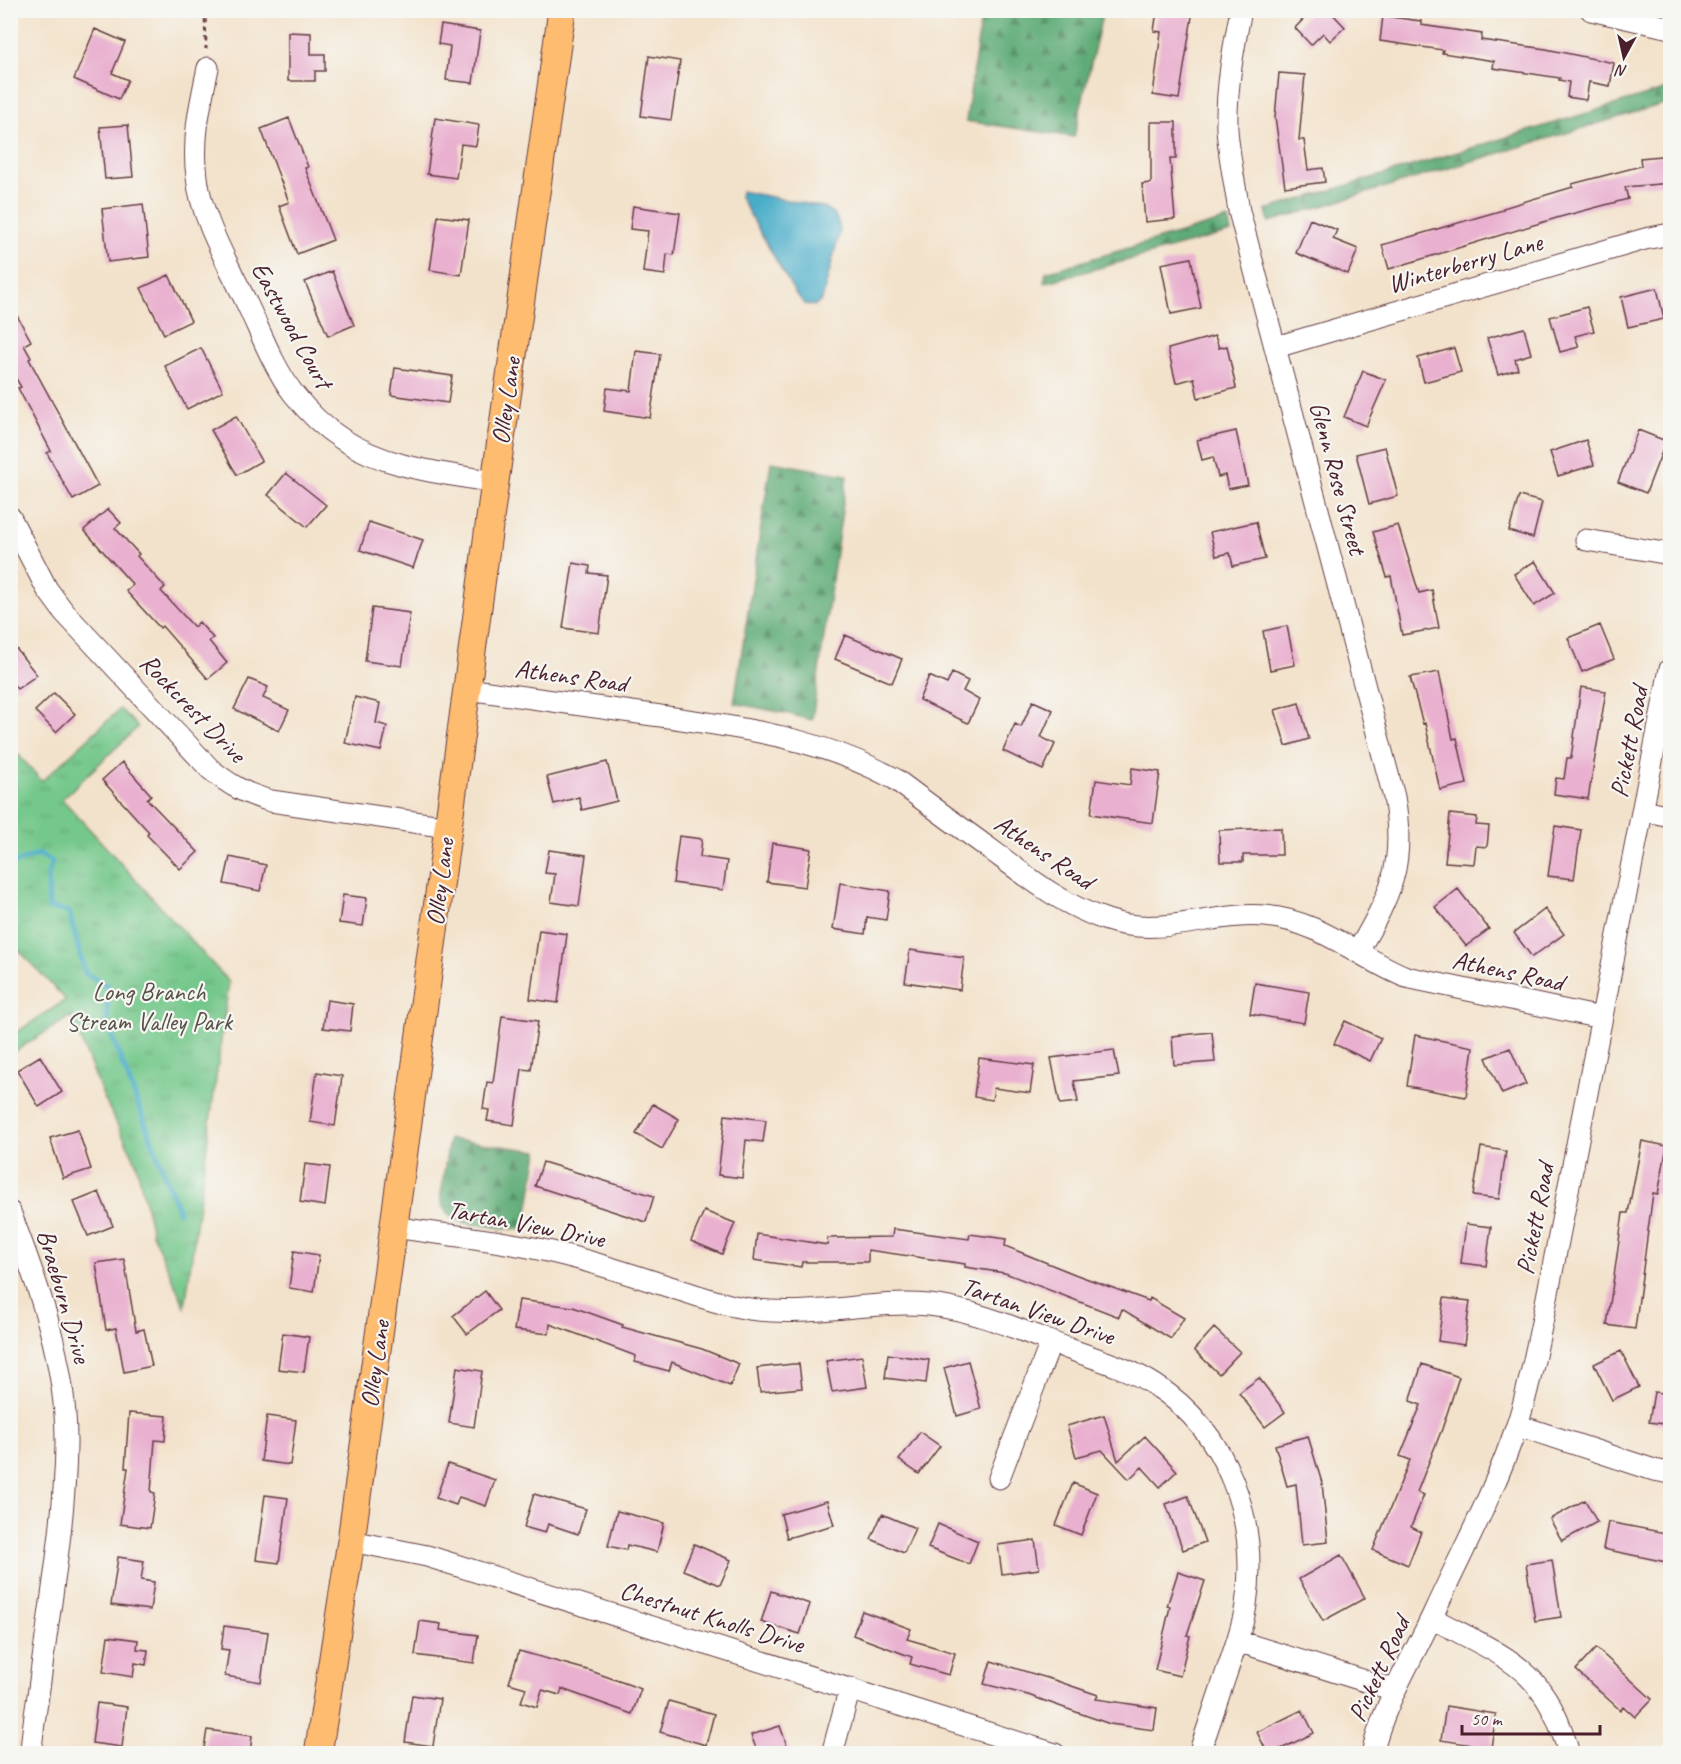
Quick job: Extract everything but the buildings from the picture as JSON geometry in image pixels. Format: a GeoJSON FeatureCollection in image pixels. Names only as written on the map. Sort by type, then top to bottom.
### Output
{"type":"FeatureCollection","features":[{"type":"Feature","properties":{"kind":"main road","name":"Olley Lane"},"geometry":{"type":"LineString","coordinates":[[318,1754],[351,1541],[447,827],[561,10]]}},
{"type":"Feature","properties":{"kind":"street","name":"Glenn Rose Street"},"geometry":{"type":"LineString","coordinates":[[1241,10],[1232,54],[1227,129],[1239,211],[1394,796],[1397,816],[1398,851],[1391,887],[1382,911],[1358,951]]}},
{"type":"Feature","properties":{"kind":"street"},"geometry":{"type":"LineString","coordinates":[[1591,10],[1671,28]]}},
{"type":"Feature","properties":{"kind":"street","name":"Eastwood Court"},"geometry":{"type":"LineString","coordinates":[[208,69],[198,115],[195,155],[200,194],[208,218],[264,342],[292,391],[308,412],[325,427],[366,452],[416,469],[495,482]]}},
{"type":"Feature","properties":{"kind":"street","name":"Winterberry Lane"},"geometry":{"type":"LineString","coordinates":[[1276,346],[1634,242],[1671,234]]}},
{"type":"Feature","properties":{"kind":"street","name":"Rockcrest Drive"},"geometry":{"type":"LineString","coordinates":[[10,517],[46,590],[210,769],[229,785],[252,796],[270,801],[447,827]]}},
{"type":"Feature","properties":{"kind":"street"},"geometry":{"type":"LineString","coordinates":[[1586,540],[1671,554]]}},
{"type":"Feature","properties":{"kind":"street","name":"Pickett Road"},"geometry":{"type":"LineString","coordinates":[[1372,1754],[1377,1732],[1394,1690],[1432,1618],[1491,1489],[1517,1425],[1543,1318],[1671,669]]}},
{"type":"Feature","properties":{"kind":"street","name":"Athens Road"},"geometry":{"type":"LineString","coordinates":[[467,689],[742,728],[790,738],[838,752],[895,779],[1048,893],[1080,910],[1107,920],[1136,926],[1165,927],[1228,918],[1266,916],[1310,926],[1358,951],[1385,969],[1406,977],[1601,1018]]}},
{"type":"Feature","properties":{"kind":"street"},"geometry":{"type":"LineString","coordinates":[[1643,810],[1671,816]]}},
{"type":"Feature","properties":{"kind":"street","name":"Braeburn Drive"},"geometry":{"type":"LineString","coordinates":[[10,1212],[37,1280],[50,1325],[59,1367],[66,1445],[63,1505],[31,1754]]}},
{"type":"Feature","properties":{"kind":"street","name":"Tartan View Drive"},"geometry":{"type":"LineString","coordinates":[[394,1227],[518,1245],[561,1254],[746,1309],[793,1312],[889,1304],[930,1305],[987,1317],[1119,1367],[1154,1384],[1189,1413],[1216,1448],[1238,1493],[1249,1541],[1250,1569],[1246,1607],[1199,1754]]}},
{"type":"Feature","properties":{"kind":"street"},"geometry":{"type":"LineString","coordinates":[[999,1478],[1051,1342]]}},
{"type":"Feature","properties":{"kind":"street"},"geometry":{"type":"LineString","coordinates":[[1517,1425],[1654,1470],[1671,1473]]}},
{"type":"Feature","properties":{"kind":"street","name":"Chestnut Knolls Drive"},"geometry":{"type":"LineString","coordinates":[[351,1541],[427,1556],[1055,1754]]}},
{"type":"Feature","properties":{"kind":"street"},"geometry":{"type":"LineString","coordinates":[[1432,1618],[1508,1659],[1526,1672],[1539,1686],[1553,1709],[1569,1754]]}},
{"type":"Feature","properties":{"kind":"street"},"geometry":{"type":"LineString","coordinates":[[1237,1641],[1394,1690]]}},
{"type":"Feature","properties":{"kind":"street"},"geometry":{"type":"LineString","coordinates":[[832,1754],[850,1688]]}},
{"type":"Feature","properties":{"kind":"path"},"geometry":{"type":"LineString","coordinates":[[205,10],[204,31],[208,69]]}},
{"type":"Feature","properties":{"kind":"green space"},"geometry":{"type":"Polygon","coordinates":[[[982,11],[1103,11],[1074,137],[966,121],[982,11]]]}},
{"type":"Feature","properties":{"kind":"green space"},"geometry":{"type":"Polygon","coordinates":[[[1670,88],[1670,102],[1269,222],[1266,210],[1670,88]]]}},
{"type":"Feature","properties":{"kind":"green space"},"geometry":{"type":"Polygon","coordinates":[[[1228,219],[1231,232],[1044,283],[1046,272],[1228,219]]]}},
{"type":"Feature","properties":{"kind":"green space"},"geometry":{"type":"Polygon","coordinates":[[[771,462],[847,475],[812,720],[734,703],[771,462]]]}},
{"type":"Feature","properties":{"kind":"green space","name":"Long Branch Stream Valley Park"},"geometry":{"type":"Polygon","coordinates":[[[120,709],[138,727],[62,799],[229,982],[185,1307],[152,1233],[136,1162],[104,1098],[71,1016],[11,1054],[11,1036],[66,1000],[11,942],[11,747],[42,781],[120,709]]]}},
{"type":"Feature","properties":{"kind":"green space"},"geometry":{"type":"Polygon","coordinates":[[[449,1139],[538,1151],[525,1230],[468,1223],[448,1214],[441,1194],[449,1139]]]}},
{"type":"Feature","properties":{"kind":"water"},"geometry":{"type":"Polygon","coordinates":[[[741,191],[822,207],[835,216],[840,231],[822,300],[814,306],[805,304],[795,293],[740,197],[741,191]]]}},
{"type":"Feature","properties":{"kind":"waterway"},"geometry":{"type":"LineString","coordinates":[[10,862],[15,863],[39,854],[52,862],[48,874],[49,908],[69,912],[85,973],[108,986],[107,1023],[179,1212]]}}]}
